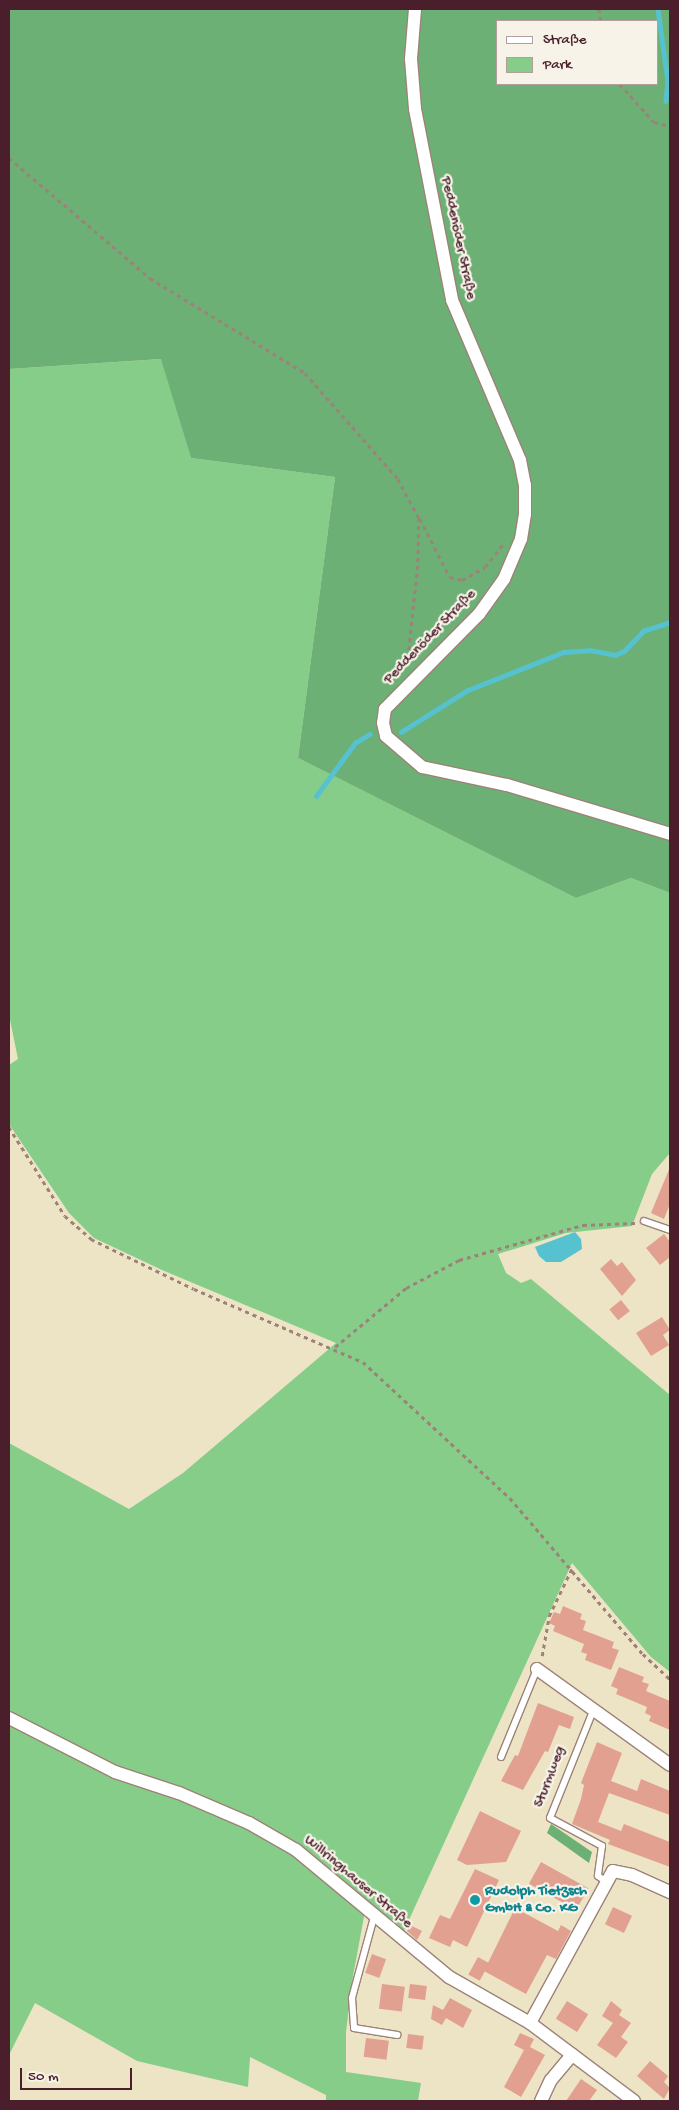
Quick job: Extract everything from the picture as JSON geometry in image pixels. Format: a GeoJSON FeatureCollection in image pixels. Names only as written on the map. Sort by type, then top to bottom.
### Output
{"type":"FeatureCollection","features":[{"type":"Feature","properties":{"kind":"street","name":"Peddenöder Straße"},"geometry":{"type":"LineString","coordinates":[[415,9],[411,59],[415,109],[452,300],[520,460],[525,485],[525,514],[521,539],[499,586],[479,614],[404,686],[385,709],[383,723],[386,736],[422,767],[508,785],[670,834]]}},
{"type":"Feature","properties":{"kind":"street"},"geometry":{"type":"LineString","coordinates":[[537,1669],[670,1765]]}},
{"type":"Feature","properties":{"kind":"street","name":"Willringhauser Straße"},"geometry":{"type":"LineString","coordinates":[[9,1718],[115,1772],[180,1793],[249,1823],[296,1850],[374,1917],[449,1977],[530,2023],[634,2101]]}},
{"type":"Feature","properties":{"kind":"street"},"geometry":{"type":"LineString","coordinates":[[530,2023],[613,1871],[632,1875],[670,1892]]}},
{"type":"Feature","properties":{"kind":"street"},"geometry":{"type":"LineString","coordinates":[[541,2101],[551,2080],[572,2055]]}},
{"type":"Feature","properties":{"kind":"lane"},"geometry":{"type":"LineString","coordinates":[[644,1221],[670,1230]]}},
{"type":"Feature","properties":{"kind":"lane"},"geometry":{"type":"LineString","coordinates":[[501,1757],[537,1669]]}},
{"type":"Feature","properties":{"kind":"lane","name":"Sturmweg"},"geometry":{"type":"LineString","coordinates":[[593,1711],[550,1818],[602,1846],[598,1876],[607,1882]]}},
{"type":"Feature","properties":{"kind":"lane"},"geometry":{"type":"LineString","coordinates":[[374,1917],[352,1998],[354,2028],[397,2035]]}},
{"type":"Feature","properties":{"kind":"path"},"geometry":{"type":"LineString","coordinates":[[621,85],[654,122],[670,126]]}},
{"type":"Feature","properties":{"kind":"path"},"geometry":{"type":"LineString","coordinates":[[9,158],[150,278],[305,374],[398,479],[450,577],[462,580],[485,567],[505,542]]}},
{"type":"Feature","properties":{"kind":"path"},"geometry":{"type":"LineString","coordinates":[[404,686],[418,566],[419,518]]}},
{"type":"Feature","properties":{"kind":"path"},"geometry":{"type":"LineString","coordinates":[[9,1127],[65,1216],[91,1239],[194,1289],[335,1347],[363,1362],[414,1407],[510,1498],[572,1568],[643,1654],[670,1679]]}},
{"type":"Feature","properties":{"kind":"path"},"geometry":{"type":"LineString","coordinates":[[335,1347],[406,1288],[459,1260],[583,1225],[644,1221]]}},
{"type":"Feature","properties":{"kind":"path"},"geometry":{"type":"LineString","coordinates":[[537,1669],[550,1616],[572,1568]]}},
{"type":"Feature","properties":{"kind":"green space"},"geometry":{"type":"Polygon","coordinates":[[[9,9],[670,9],[670,893],[631,878],[576,898],[298,758],[335,477],[191,458],[161,359],[9,369],[9,9]]]}},
{"type":"Feature","properties":{"kind":"green space"},"geometry":{"type":"Polygon","coordinates":[[[162,359],[191,458],[335,477],[298,758],[576,898],[631,878],[670,893],[670,1153],[652,1174],[632,1226],[566,1233],[498,1254],[506,1273],[521,1283],[531,1279],[670,1395],[670,1672],[651,1657],[572,1563],[403,1933],[366,1906],[353,1976],[346,2032],[346,2072],[421,2083],[418,2101],[326,2101],[326,2095],[250,2057],[248,2087],[137,2061],[35,2003],[9,2055],[9,1443],[129,1509],[183,1473],[336,1343],[162,1270],[94,1238],[69,1213],[9,1124],[9,1065],[18,1059],[9,1015],[9,369],[162,359]]]}},
{"type":"Feature","properties":{"kind":"green space"},"geometry":{"type":"Polygon","coordinates":[[[551,1824],[592,1852],[589,1863],[547,1833],[551,1824]]]}},
{"type":"Feature","properties":{"kind":"water"},"geometry":{"type":"Polygon","coordinates":[[[575,1232],[581,1239],[582,1249],[561,1262],[546,1262],[539,1256],[535,1247],[575,1232]]]}},
{"type":"Feature","properties":{"kind":"building"},"geometry":{"type":"Polygon","coordinates":[[[670,1167],[670,1204],[664,1219],[651,1213],[670,1167]]]}},
{"type":"Feature","properties":{"kind":"building"},"geometry":{"type":"Polygon","coordinates":[[[664,1234],[670,1242],[670,1257],[660,1265],[646,1248],[664,1234]]]}},
{"type":"Feature","properties":{"kind":"building"},"geometry":{"type":"Polygon","coordinates":[[[611,1259],[617,1266],[622,1262],[636,1280],[622,1296],[600,1269],[611,1259]]]}},
{"type":"Feature","properties":{"kind":"building"},"geometry":{"type":"Polygon","coordinates":[[[621,1300],[630,1311],[618,1320],[609,1309],[621,1300]]]}},
{"type":"Feature","properties":{"kind":"building"},"geometry":{"type":"Polygon","coordinates":[[[662,1317],[670,1330],[663,1335],[669,1345],[651,1356],[636,1333],[662,1317]]]}},
{"type":"Feature","properties":{"kind":"building"},"geometry":{"type":"Polygon","coordinates":[[[563,1606],[582,1614],[580,1619],[586,1621],[583,1630],[614,1642],[612,1648],[619,1650],[611,1670],[585,1660],[587,1654],[581,1652],[584,1644],[553,1631],[555,1626],[549,1623],[554,1612],[560,1614],[563,1606]]]}},
{"type":"Feature","properties":{"kind":"building"},"geometry":{"type":"Polygon","coordinates":[[[619,1667],[644,1677],[642,1682],[649,1684],[646,1691],[670,1701],[670,1730],[649,1721],[651,1716],[645,1713],[647,1707],[616,1694],[618,1689],[611,1686],[619,1667]]]}},
{"type":"Feature","properties":{"kind":"building"},"geometry":{"type":"Polygon","coordinates":[[[538,1703],[574,1717],[570,1729],[559,1725],[548,1752],[545,1751],[523,1790],[501,1781],[515,1755],[518,1756],[538,1703]]]}},
{"type":"Feature","properties":{"kind":"building"},"geometry":{"type":"Polygon","coordinates":[[[597,1742],[622,1753],[611,1781],[637,1791],[641,1779],[670,1791],[670,1815],[609,1793],[598,1822],[621,1831],[624,1824],[670,1842],[670,1867],[608,1844],[610,1840],[572,1824],[581,1799],[584,1785],[581,1783],[597,1742]]]}},
{"type":"Feature","properties":{"kind":"building"},"geometry":{"type":"Polygon","coordinates":[[[480,1811],[521,1831],[506,1862],[467,1865],[457,1860],[480,1811]]]}},
{"type":"Feature","properties":{"kind":"building"},"geometry":{"type":"Polygon","coordinates":[[[541,1862],[588,1888],[576,1910],[529,1884],[541,1862]]]}},
{"type":"Feature","properties":{"kind":"building","name":"Rudolph Tietzsch GmbH & Co. KG"},"geometry":{"type":"Polygon","coordinates":[[[475,1869],[499,1880],[467,1947],[453,1940],[450,1947],[429,1938],[440,1915],[450,1919],[475,1869]]]}},
{"type":"Feature","properties":{"kind":"building"},"geometry":{"type":"Polygon","coordinates":[[[613,1907],[632,1916],[624,1933],[605,1924],[613,1907]]]}},
{"type":"Feature","properties":{"kind":"building"},"geometry":{"type":"Polygon","coordinates":[[[515,1908],[558,1931],[561,1925],[571,1931],[556,1959],[547,1955],[526,1994],[484,1971],[515,1908]]]}},
{"type":"Feature","properties":{"kind":"building"},"geometry":{"type":"Polygon","coordinates":[[[410,1925],[422,1931],[417,1940],[407,1931],[410,1925]]]}},
{"type":"Feature","properties":{"kind":"building"},"geometry":{"type":"Polygon","coordinates":[[[372,1954],[386,1959],[379,1978],[365,1973],[372,1954]]]}},
{"type":"Feature","properties":{"kind":"building"},"geometry":{"type":"Polygon","coordinates":[[[478,1957],[489,1963],[480,1981],[468,1974],[478,1957]]]}},
{"type":"Feature","properties":{"kind":"building"},"geometry":{"type":"Polygon","coordinates":[[[382,1984],[405,1987],[402,2012],[379,2009],[382,1984]]]}},
{"type":"Feature","properties":{"kind":"building"},"geometry":{"type":"Polygon","coordinates":[[[410,1984],[427,1986],[425,2000],[408,1998],[410,1984]]]}},
{"type":"Feature","properties":{"kind":"building"},"geometry":{"type":"Polygon","coordinates":[[[450,1998],[472,2010],[463,2028],[446,2018],[442,2025],[431,2019],[433,2005],[443,2010],[450,1998]]]}},
{"type":"Feature","properties":{"kind":"building"},"geometry":{"type":"Polygon","coordinates":[[[567,2001],[588,2014],[577,2032],[556,2019],[567,2001]]]}},
{"type":"Feature","properties":{"kind":"building"},"geometry":{"type":"Polygon","coordinates":[[[611,2001],[622,2010],[619,2015],[631,2023],[621,2037],[628,2042],[616,2058],[597,2045],[613,2023],[602,2016],[611,2001]]]}},
{"type":"Feature","properties":{"kind":"building"},"geometry":{"type":"Polygon","coordinates":[[[520,2033],[534,2039],[530,2047],[545,2055],[521,2097],[504,2087],[524,2050],[514,2045],[520,2033]]]}},
{"type":"Feature","properties":{"kind":"building"},"geometry":{"type":"Polygon","coordinates":[[[408,2034],[424,2036],[422,2050],[406,2048],[408,2034]]]}},
{"type":"Feature","properties":{"kind":"building"},"geometry":{"type":"Polygon","coordinates":[[[366,2038],[389,2041],[387,2060],[364,2057],[366,2038]]]}},
{"type":"Feature","properties":{"kind":"building"},"geometry":{"type":"Polygon","coordinates":[[[650,2061],[668,2076],[664,2082],[670,2088],[664,2099],[637,2076],[650,2061]]]}},
{"type":"Feature","properties":{"kind":"building"},"geometry":{"type":"Polygon","coordinates":[[[581,2079],[597,2090],[589,2101],[566,2101],[581,2079]]]}},
{"type":"Feature","properties":{"kind":"waterway"},"geometry":{"type":"LineString","coordinates":[[658,9],[668,81],[666,101]]}},
{"type":"Feature","properties":{"kind":"waterway"},"geometry":{"type":"LineString","coordinates":[[401,732],[468,690],[564,652],[590,650],[615,655],[624,651],[643,631],[670,622]]}},
{"type":"Feature","properties":{"kind":"waterway"},"geometry":{"type":"LineString","coordinates":[[316,796],[355,743],[370,734]]}},
{"type":"Feature","properties":{"kind":"place","name":"Rudolph Tietzsch GmbH & Co. KG"},"geometry":{"type":"Point","coordinates":[475,1900]}}]}
